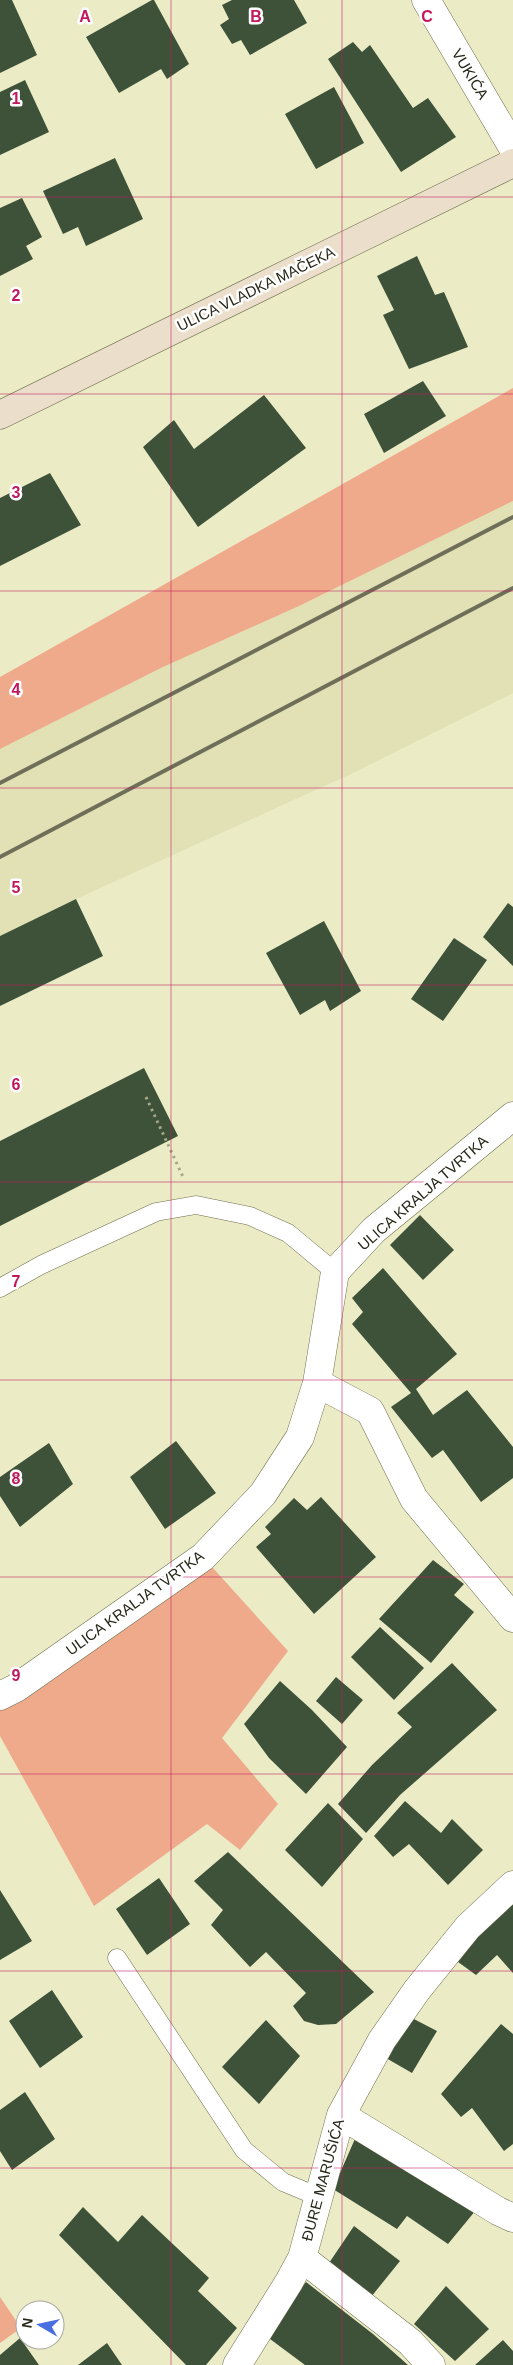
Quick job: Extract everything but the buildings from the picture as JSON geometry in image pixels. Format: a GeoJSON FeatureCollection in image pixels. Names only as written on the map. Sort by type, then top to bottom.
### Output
{"type":"FeatureCollection","features":[{"type":"Feature","properties":{"kind":"main road","name":"ULICA VLADKA MAČEKA"},"geometry":{"type":"LineString","coordinates":[[0,415],[513,163]]}},
{"type":"Feature","properties":{"kind":"street","name":"VUKIĆA"},"geometry":{"type":"LineString","coordinates":[[426,0],[513,148]]}},
{"type":"Feature","properties":{"kind":"street","name":"ULICA KRALJA TVRTKA"},"geometry":{"type":"LineString","coordinates":[[0,1696],[16,1688],[203,1557],[268,1486],[300,1437],[317,1383],[335,1272],[374,1230],[513,1116]]}},
{"type":"Feature","properties":{"kind":"street"},"geometry":{"type":"LineString","coordinates":[[317,1383],[370,1410],[414,1499],[513,1618]]}},
{"type":"Feature","properties":{"kind":"street","name":"ĐURE MARUŠIĆA"},"geometry":{"type":"LineString","coordinates":[[237,2365],[302,2258],[341,2115],[382,2040],[417,1990],[468,1927],[513,1885]]}},
{"type":"Feature","properties":{"kind":"street"},"geometry":{"type":"LineString","coordinates":[[341,2115],[490,2206],[513,2218]]}},
{"type":"Feature","properties":{"kind":"street"},"geometry":{"type":"LineString","coordinates":[[302,2258],[410,2342],[431,2365]]}},
{"type":"Feature","properties":{"kind":"lane"},"geometry":{"type":"LineString","coordinates":[[0,1288],[41,1265],[156,1212],[196,1205],[250,1216],[288,1233],[335,1272]]}},
{"type":"Feature","properties":{"kind":"lane"},"geometry":{"type":"LineString","coordinates":[[117,1958],[244,2150],[283,2182],[319,2198]]}},
{"type":"Feature","properties":{"kind":"path"},"geometry":{"type":"LineString","coordinates":[[146,1097],[196,1205]]}},
{"type":"Feature","properties":{"kind":"shaded area"},"geometry":{"type":"Polygon","coordinates":[[[513,388],[513,501],[299,606],[163,667],[0,749],[0,677],[513,388]]]}},
{"type":"Feature","properties":{"kind":"shaded area"},"geometry":{"type":"Polygon","coordinates":[[[513,501],[513,693],[351,774],[76,899],[0,936],[0,749],[163,667],[299,606],[513,501]]]}},
{"type":"Feature","properties":{"kind":"shaded area"},"geometry":{"type":"Polygon","coordinates":[[[203,1557],[288,1651],[222,1738],[278,1804],[240,1850],[207,1824],[94,1906],[0,1736],[0,1708],[203,1557]]]}},
{"type":"Feature","properties":{"kind":"shaded area"},"geometry":{"type":"Polygon","coordinates":[[[0,2297],[15,2319],[15,2332],[0,2343],[0,2297]]]}},
{"type":"Feature","properties":{"kind":"railway"},"geometry":{"type":"LineString","coordinates":[[0,783],[513,517]]}},
{"type":"Feature","properties":{"kind":"railway"},"geometry":{"type":"LineString","coordinates":[[0,857],[513,588]]}}]}
